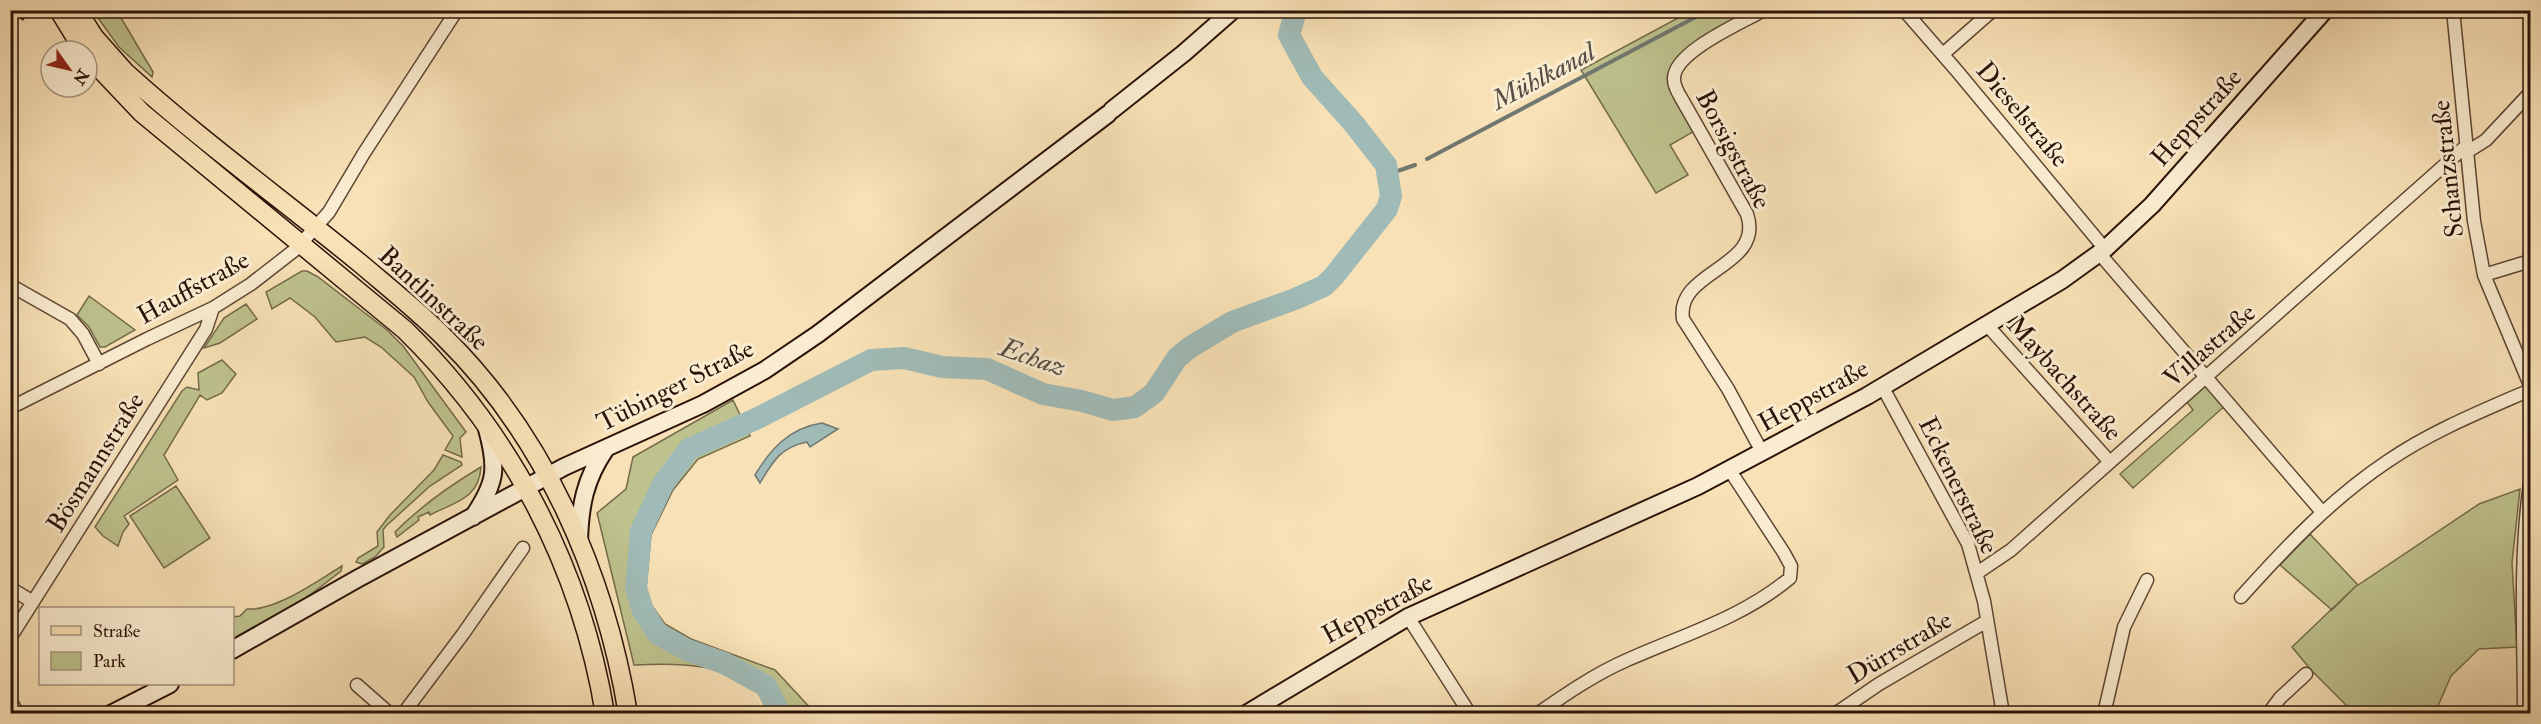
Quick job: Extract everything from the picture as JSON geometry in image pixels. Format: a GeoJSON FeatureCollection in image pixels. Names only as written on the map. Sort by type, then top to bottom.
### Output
{"type":"FeatureCollection","features":[{"type":"Feature","properties":{"kind":"main road","name":"Bantlinstraße"},"geometry":{"type":"LineString","coordinates":[[66,12],[94,37],[125,72],[317,228],[445,337],[496,399],[547,477],[579,541],[604,610],[628,714]]}},
{"type":"Feature","properties":{"kind":"main road","name":"Bantlinstraße"},"geometry":{"type":"LineString","coordinates":[[66,12],[78,39]]}},
{"type":"Feature","properties":{"kind":"main road","name":"Bantlinstraße"},"geometry":{"type":"LineString","coordinates":[[99,68],[142,113],[405,330],[440,366],[485,423],[527,488],[550,534],[573,589],[592,650],[605,714]]}},
{"type":"Feature","properties":{"kind":"street","name":"Hauffstraße"},"geometry":{"type":"LineString","coordinates":[[10,408],[213,308],[264,275],[302,243],[329,212],[364,153],[457,10]]}},
{"type":"Feature","properties":{"kind":"street","name":"Tübinger Straße"},"geometry":{"type":"LineString","coordinates":[[234,649],[357,579],[547,477],[703,404],[790,354],[1110,112],[1184,53],[1233,10]]}},
{"type":"Feature","properties":{"kind":"street","name":"Borsigstraße"},"geometry":{"type":"LineString","coordinates":[[1762,452],[1728,389],[1683,319],[1682,311],[1687,296],[1742,249],[1751,232],[1747,214],[1680,96],[1674,79],[1675,72],[1684,57],[1764,10]]}},
{"type":"Feature","properties":{"kind":"street","name":"Dieselstraße"},"geometry":{"type":"LineString","coordinates":[[1904,10],[1943,54],[2206,377],[2322,512]]}},
{"type":"Feature","properties":{"kind":"street"},"geometry":{"type":"LineString","coordinates":[[1943,54],[1993,10]]}},
{"type":"Feature","properties":{"kind":"street","name":"Heppstraße"},"geometry":{"type":"LineString","coordinates":[[1246,714],[1408,617],[1685,492],[1730,469],[1882,386],[2052,286],[2102,251],[2152,205],[2325,10]]}},
{"type":"Feature","properties":{"kind":"street","name":"Schanzstraße"},"geometry":{"type":"LineString","coordinates":[[2453,10],[2474,221],[2484,275],[2530,385]]}},
{"type":"Feature","properties":{"kind":"street","name":"Villastraße"},"geometry":{"type":"LineString","coordinates":[[1977,573],[2011,550],[2109,461],[2467,149],[2486,140],[2530,93]]}},
{"type":"Feature","properties":{"kind":"street"},"geometry":{"type":"LineString","coordinates":[[2484,275],[2530,261]]}},
{"type":"Feature","properties":{"kind":"street"},"geometry":{"type":"LineString","coordinates":[[10,285],[70,319],[83,334],[99,364]]}},
{"type":"Feature","properties":{"kind":"street","name":"Bösmannstraße"},"geometry":{"type":"LineString","coordinates":[[10,638],[206,329],[213,308]]}},
{"type":"Feature","properties":{"kind":"street","name":"Maybachstraße"},"geometry":{"type":"LineString","coordinates":[[1987,325],[2109,461]]}},
{"type":"Feature","properties":{"kind":"street","name":"Eckenerstraße"},"geometry":{"type":"LineString","coordinates":[[1882,386],[1968,544],[1987,621],[2003,714]]}},
{"type":"Feature","properties":{"kind":"street"},"geometry":{"type":"LineString","coordinates":[[2241,597],[2298,534],[2370,473],[2435,433],[2530,390]]}},
{"type":"Feature","properties":{"kind":"street"},"geometry":{"type":"LineString","coordinates":[[472,518],[488,494],[494,474],[495,459],[485,423]]}},
{"type":"Feature","properties":{"kind":"street"},"geometry":{"type":"LineString","coordinates":[[579,541],[583,494],[591,472],[606,449]]}},
{"type":"Feature","properties":{"kind":"street"},"geometry":{"type":"LineString","coordinates":[[1537,714],[1600,673],[1721,622],[1773,592],[1790,578],[1791,566],[1784,553],[1730,469]]}},
{"type":"Feature","properties":{"kind":"street"},"geometry":{"type":"LineString","coordinates":[[2524,714],[2524,565],[2526,510],[2530,484]]}},
{"type":"Feature","properties":{"kind":"street"},"geometry":{"type":"LineString","coordinates":[[403,714],[523,548]]}},
{"type":"Feature","properties":{"kind":"street"},"geometry":{"type":"LineString","coordinates":[[2104,714],[2124,627],[2147,580]]}},
{"type":"Feature","properties":{"kind":"street"},"geometry":{"type":"LineString","coordinates":[[10,588],[33,602]]}},
{"type":"Feature","properties":{"kind":"street"},"geometry":{"type":"LineString","coordinates":[[1408,617],[1470,714]]}},
{"type":"Feature","properties":{"kind":"street","name":"Dürrstraße"},"geometry":{"type":"LineString","coordinates":[[1835,714],[1873,688],[1987,621]]}},
{"type":"Feature","properties":{"kind":"street"},"geometry":{"type":"LineString","coordinates":[[2268,714],[2280,698],[2306,674]]}},
{"type":"Feature","properties":{"kind":"street"},"geometry":{"type":"LineString","coordinates":[[111,714],[168,685]]}},
{"type":"Feature","properties":{"kind":"street"},"geometry":{"type":"LineString","coordinates":[[357,685],[390,714]]}},
{"type":"Feature","properties":{"kind":"street"},"geometry":{"type":"LineString","coordinates":[[10,700],[18,714]]}},
{"type":"Feature","properties":{"kind":"green space"},"geometry":{"type":"Polygon","coordinates":[[[93,11],[117,11],[153,72],[152,77],[119,47],[93,11]]]}},
{"type":"Feature","properties":{"kind":"green space"},"geometry":{"type":"Polygon","coordinates":[[[1691,11],[1764,11],[1691,52],[1675,72],[1698,129],[1670,145],[1688,175],[1656,193],[1581,70],[1691,11]]]}},
{"type":"Feature","properties":{"kind":"green space"},"geometry":{"type":"Polygon","coordinates":[[[302,271],[318,277],[387,330],[403,346],[466,432],[460,438],[462,457],[445,450],[453,436],[428,402],[414,377],[381,347],[365,337],[336,342],[315,317],[290,298],[272,309],[266,292],[302,271]]]}},
{"type":"Feature","properties":{"kind":"green space"},"geometry":{"type":"Polygon","coordinates":[[[89,296],[135,330],[105,347],[100,347],[89,327],[77,315],[89,296]]]}},
{"type":"Feature","properties":{"kind":"green space"},"geometry":{"type":"Polygon","coordinates":[[[246,304],[257,319],[220,343],[204,348],[224,318],[246,304]]]}},
{"type":"Feature","properties":{"kind":"green space"},"geometry":{"type":"Polygon","coordinates":[[[222,360],[236,374],[222,393],[207,400],[200,395],[164,455],[178,480],[124,516],[129,524],[118,546],[103,536],[95,527],[182,391],[187,387],[199,390],[198,373],[222,360]]]}},
{"type":"Feature","properties":{"kind":"green space"},"geometry":{"type":"Polygon","coordinates":[[[2206,378],[2228,403],[2133,488],[2120,474],[2193,410],[2184,398],[2206,378]]]}},
{"type":"Feature","properties":{"kind":"green space"},"geometry":{"type":"Polygon","coordinates":[[[733,400],[750,436],[698,459],[673,490],[651,535],[646,588],[652,606],[665,624],[691,639],[775,670],[815,713],[773,713],[762,696],[748,684],[713,669],[673,664],[634,665],[597,513],[626,489],[633,457],[733,400]]]}},
{"type":"Feature","properties":{"kind":"green space"},"geometry":{"type":"Polygon","coordinates":[[[443,455],[461,462],[462,465],[430,486],[386,526],[383,530],[384,547],[375,557],[362,564],[356,562],[358,558],[378,546],[377,532],[390,515],[434,470],[443,455]]]}},
{"type":"Feature","properties":{"kind":"green space"},"geometry":{"type":"Polygon","coordinates":[[[481,467],[476,486],[471,493],[457,503],[430,515],[429,512],[418,517],[419,520],[397,537],[395,532],[425,505],[481,467]]]}},
{"type":"Feature","properties":{"kind":"green space"},"geometry":{"type":"Polygon","coordinates":[[[176,486],[210,538],[164,568],[130,516],[176,486]]]}},
{"type":"Feature","properties":{"kind":"green space"},"geometry":{"type":"Polygon","coordinates":[[[2520,489],[2512,563],[2517,647],[2479,649],[2451,676],[2435,713],[2354,713],[2311,670],[2292,647],[2331,609],[2280,565],[2310,534],[2358,585],[2479,504],[2520,489]]]}},
{"type":"Feature","properties":{"kind":"green space"},"geometry":{"type":"Polygon","coordinates":[[[342,566],[341,571],[302,601],[234,639],[234,617],[240,616],[247,609],[271,605],[309,587],[342,566]]]}},
{"type":"Feature","properties":{"kind":"water"},"geometry":{"type":"Polygon","coordinates":[[[822,423],[838,429],[810,447],[807,442],[784,451],[760,483],[755,475],[782,441],[800,429],[822,423]]]}},
{"type":"Feature","properties":{"kind":"waterway","name":"Echaz"},"geometry":{"type":"LineString","coordinates":[[780,714],[766,686],[724,663],[687,650],[658,634],[643,611],[636,588],[641,531],[663,484],[689,449],[758,418],[871,360],[904,358],[942,367],[987,369],[1043,394],[1082,401],[1113,410],[1135,407],[1154,393],[1177,358],[1189,348],[1232,322],[1324,286],[1387,209],[1391,196],[1386,165],[1354,124],[1312,77],[1289,35],[1296,10]]}},
{"type":"Feature","properties":{"kind":"waterway","name":"Mühlkanal"},"geometry":{"type":"LineString","coordinates":[[1427,159],[1709,10]]}},
{"type":"Feature","properties":{"kind":"waterway","name":"Mühlkanal"},"geometry":{"type":"LineString","coordinates":[[1386,175],[1415,165]]}},
{"type":"Feature","properties":{"kind":"railway"},"geometry":{"type":"LineString","coordinates":[[10,18],[15,10]]}},
{"type":"Feature","properties":{"kind":"railway"},"geometry":{"type":"LineString","coordinates":[[10,36],[28,10]]}}]}
